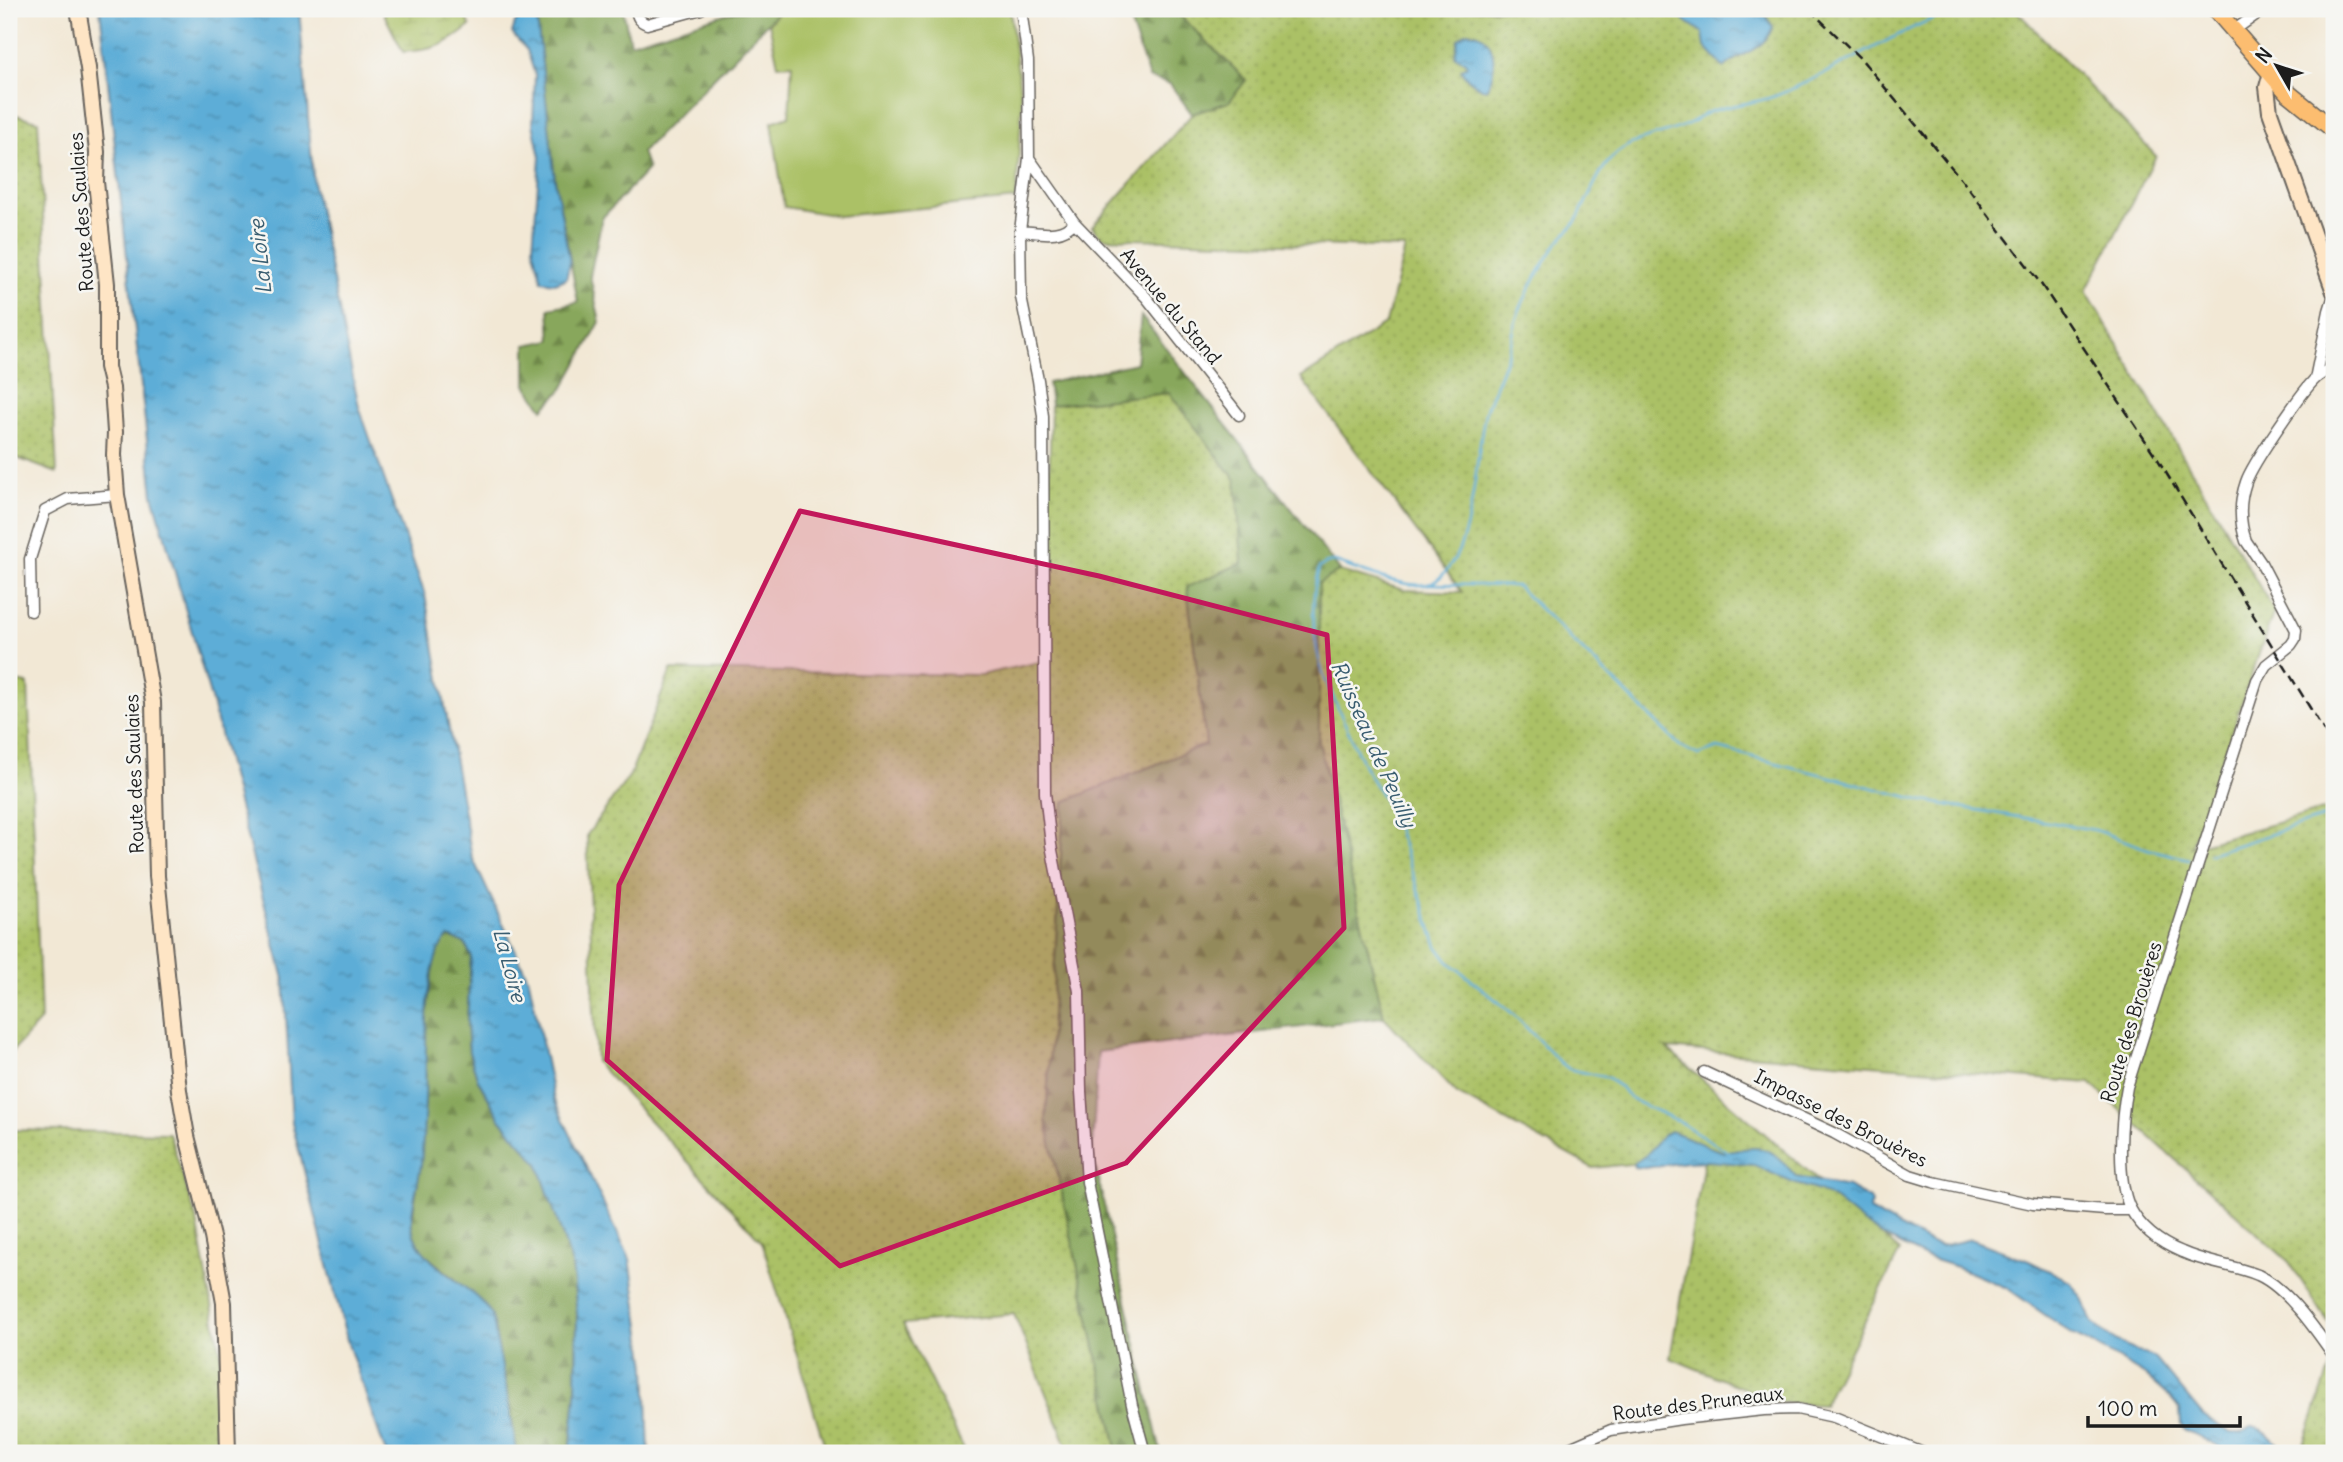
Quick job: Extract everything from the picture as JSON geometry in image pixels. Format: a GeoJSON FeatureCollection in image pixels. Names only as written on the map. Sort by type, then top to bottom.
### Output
{"type":"FeatureCollection","features":[{"type":"Feature","properties":{"kind":"main road"},"geometry":{"type":"LineString","coordinates":[[2215,9],[2270,76],[2334,130]]}},
{"type":"Feature","properties":{"kind":"street","name":"Route des Saulaies"},"geometry":{"type":"LineString","coordinates":[[78,9],[88,68],[97,152],[96,182],[107,284],[107,367],[112,388],[117,495],[153,702],[157,876],[179,1090],[224,1303],[228,1453]]}},
{"type":"Feature","properties":{"kind":"street"},"geometry":{"type":"LineString","coordinates":[[636,9],[637,17],[647,24],[701,9]]}},
{"type":"Feature","properties":{"kind":"street"},"geometry":{"type":"LineString","coordinates":[[1021,9],[1028,61],[1029,158],[1020,231],[1021,297],[1043,415],[1045,793],[1051,845],[1079,991],[1087,1182],[1132,1405],[1145,1453]]}},
{"type":"Feature","properties":{"kind":"street"},"geometry":{"type":"LineString","coordinates":[[2233,31],[2269,9]]}},
{"type":"Feature","properties":{"kind":"street"},"geometry":{"type":"LineString","coordinates":[[2270,76],[2267,87],[2270,112],[2334,293],[2315,379]]}},
{"type":"Feature","properties":{"kind":"street","name":"Avenue du Stand"},"geometry":{"type":"LineString","coordinates":[[1029,158],[1074,222],[1146,297],[1239,415]]}},
{"type":"Feature","properties":{"kind":"street"},"geometry":{"type":"LineString","coordinates":[[1020,231],[1059,233],[1068,230],[1074,222]]}},
{"type":"Feature","properties":{"kind":"street"},"geometry":{"type":"LineString","coordinates":[[2315,379],[2334,366]]}},
{"type":"Feature","properties":{"kind":"street","name":"Route des Brouères"},"geometry":{"type":"LineString","coordinates":[[2315,379],[2298,400],[2246,480],[2240,519],[2246,541],[2261,563],[2296,630],[2291,645],[2266,665],[2257,680],[2127,1087],[2121,1119],[2121,1151],[2125,1189],[2131,1210],[2155,1238],[2199,1258],[2259,1276],[2285,1294],[2334,1356]]}},
{"type":"Feature","properties":{"kind":"street"},"geometry":{"type":"LineString","coordinates":[[31,611],[30,559],[45,511],[68,499],[117,495]]}},
{"type":"Feature","properties":{"kind":"street","name":"Impasse des Brouères"},"geometry":{"type":"LineString","coordinates":[[1704,1072],[1834,1133],[1922,1179],[2033,1204],[2131,1210]]}},
{"type":"Feature","properties":{"kind":"street","name":"Route des Pruneaux"},"geometry":{"type":"LineString","coordinates":[[1558,1453],[1611,1430],[1695,1417],[1797,1409],[1834,1417],[1923,1453]]}},
{"type":"Feature","properties":{"kind":"highlighted area"},"geometry":{"type":"Polygon","coordinates":[[[800,511],[1099,576],[1327,635],[1344,928],[1126,1163],[840,1266],[607,1060],[619,885],[800,511]]]}},
{"type":"Feature","properties":{"kind":"green space"},"geometry":{"type":"Polygon","coordinates":[[[385,9],[464,9],[470,26],[439,46],[403,52],[384,14],[385,9]]]}},
{"type":"Feature","properties":{"kind":"green space"},"geometry":{"type":"Polygon","coordinates":[[[530,9],[623,9],[630,43],[742,9],[781,9],[642,152],[648,169],[602,218],[590,276],[600,322],[563,389],[543,409],[526,385],[526,345],[551,340],[549,308],[578,302],[555,180],[537,19],[526,12],[530,9]]]}},
{"type":"Feature","properties":{"kind":"green space"},"geometry":{"type":"Polygon","coordinates":[[[782,9],[1010,9],[1022,105],[1016,199],[839,216],[784,207],[772,122],[789,116],[792,64],[778,65],[769,23],[782,9]]]}},
{"type":"Feature","properties":{"kind":"green space"},"geometry":{"type":"Polygon","coordinates":[[[1126,9],[1173,9],[1246,80],[1229,102],[1192,114],[1170,84],[1149,78],[1126,9]]]}},
{"type":"Feature","properties":{"kind":"green space"},"geometry":{"type":"Polygon","coordinates":[[[1173,9],[2015,9],[2156,156],[2086,291],[2274,611],[2191,847],[2334,807],[2334,1331],[2289,1262],[2090,1083],[1666,1048],[1900,1251],[1823,1405],[1777,1402],[1670,1358],[1705,1156],[1593,1168],[1457,1094],[1384,1017],[1319,742],[1319,583],[1340,571],[1404,590],[1462,592],[1301,378],[1386,323],[1405,248],[1102,238],[1092,227],[1192,114],[1228,102],[1246,80],[1173,9]]]}},
{"type":"Feature","properties":{"kind":"green space"},"geometry":{"type":"Polygon","coordinates":[[[9,113],[38,121],[57,473],[9,455],[9,113]]]}},
{"type":"Feature","properties":{"kind":"green space"},"geometry":{"type":"Polygon","coordinates":[[[1141,316],[1340,571],[1319,583],[1319,742],[1384,1017],[1098,1052],[1092,1153],[1161,1453],[1118,1453],[1046,1120],[1064,802],[1206,744],[1187,587],[1242,563],[1236,480],[1169,393],[1051,405],[1048,383],[1136,363],[1141,316]]]}},
{"type":"Feature","properties":{"kind":"green space"},"geometry":{"type":"Polygon","coordinates":[[[1169,393],[1236,480],[1243,563],[1187,587],[1206,744],[1064,802],[1046,1120],[1118,1453],[1070,1453],[1014,1314],[903,1324],[966,1453],[827,1453],[762,1242],[596,1062],[587,835],[630,775],[671,670],[980,675],[1045,661],[1051,405],[1169,393]]]}},
{"type":"Feature","properties":{"kind":"green space"},"geometry":{"type":"Polygon","coordinates":[[[9,681],[28,684],[41,1020],[9,1055],[9,681]]]}},
{"type":"Feature","properties":{"kind":"green space"},"geometry":{"type":"Polygon","coordinates":[[[449,937],[465,943],[471,956],[467,1022],[469,1052],[478,1080],[501,1120],[538,1163],[572,1264],[577,1314],[576,1396],[570,1453],[517,1453],[505,1378],[454,1278],[420,1251],[411,1227],[420,1167],[430,987],[434,961],[442,941],[449,937]]]}},
{"type":"Feature","properties":{"kind":"green space"},"geometry":{"type":"Polygon","coordinates":[[[9,1130],[169,1133],[197,1221],[222,1361],[224,1453],[9,1453],[9,1130]]]}},
{"type":"Feature","properties":{"kind":"green space"},"geometry":{"type":"Polygon","coordinates":[[[2334,1356],[2334,1453],[2301,1453],[2334,1356]]]}},
{"type":"Feature","properties":{"kind":"water","name":"La Loire"},"geometry":{"type":"Polygon","coordinates":[[[100,9],[299,9],[314,187],[359,407],[425,595],[472,857],[529,980],[554,1100],[630,1259],[646,1366],[649,1453],[570,1453],[576,1396],[577,1314],[572,1264],[538,1163],[501,1120],[478,1080],[469,1052],[467,1022],[471,956],[465,943],[449,937],[440,948],[430,988],[422,1149],[412,1228],[424,1253],[470,1291],[490,1312],[517,1453],[386,1453],[348,1344],[292,1123],[284,979],[211,699],[153,495],[100,9]]]}},
{"type":"Feature","properties":{"kind":"water"},"geometry":{"type":"Polygon","coordinates":[[[1668,9],[1753,9],[1767,17],[1773,27],[1763,42],[1724,68],[1705,47],[1703,33],[1668,9]]]}},
{"type":"Feature","properties":{"kind":"water"},"geometry":{"type":"Polygon","coordinates":[[[526,12],[537,19],[555,180],[570,262],[566,279],[555,283],[542,281],[533,247],[540,157],[533,124],[535,75],[527,50],[512,33],[515,23],[526,12]]]}},
{"type":"Feature","properties":{"kind":"water"},"geometry":{"type":"Polygon","coordinates":[[[1467,32],[1477,33],[1484,38],[1493,53],[1493,72],[1486,89],[1478,87],[1468,79],[1461,69],[1467,66],[1465,61],[1455,56],[1458,39],[1467,32]]]}},
{"type":"Feature","properties":{"kind":"water"},"geometry":{"type":"Polygon","coordinates":[[[1670,1131],[1724,1152],[1753,1148],[1769,1151],[1797,1177],[1848,1187],[1870,1199],[1872,1204],[1869,1210],[1930,1243],[1941,1246],[1971,1239],[2060,1276],[2071,1283],[2082,1298],[2092,1322],[2127,1347],[2155,1358],[2203,1416],[2231,1433],[2241,1433],[2252,1426],[2258,1428],[2271,1437],[2285,1453],[2235,1453],[2185,1431],[2181,1425],[2180,1409],[2145,1375],[2072,1334],[2007,1288],[1925,1257],[1885,1237],[1819,1191],[1793,1183],[1754,1165],[1708,1161],[1634,1167],[1633,1164],[1670,1131]]]}},
{"type":"Feature","properties":{"kind":"waterway","name":"Ruisseau de Peuilly"},"geometry":{"type":"LineString","coordinates":[[1730,1153],[1678,1121],[1633,1100],[1609,1078],[1569,1069],[1512,1013],[1448,961],[1437,946],[1392,813],[1364,766],[1324,677],[1314,622],[1316,581],[1319,568],[1326,563],[1335,562],[1384,579],[1423,585],[1432,583],[1447,571],[1458,552],[1466,529],[1486,410],[1509,352],[1519,311],[1545,262],[1574,224],[1599,176],[1617,153],[1634,143],[1693,122],[1709,112],[1775,96],[1957,9]]}},
{"type":"Feature","properties":{"kind":"waterway"},"geometry":{"type":"LineString","coordinates":[[1432,584],[1517,586],[1680,746],[1698,755],[1718,748],[1924,801],[2095,830],[2148,849],[2189,859]]}},
{"type":"Feature","properties":{"kind":"waterway"},"geometry":{"type":"LineString","coordinates":[[2209,854],[2334,814]]}},
{"type":"Feature","properties":{"kind":"railway"},"geometry":{"type":"LineString","coordinates":[[1809,9],[1862,60],[1962,180],[2041,284],[2157,458],[2334,747]]}}]}
